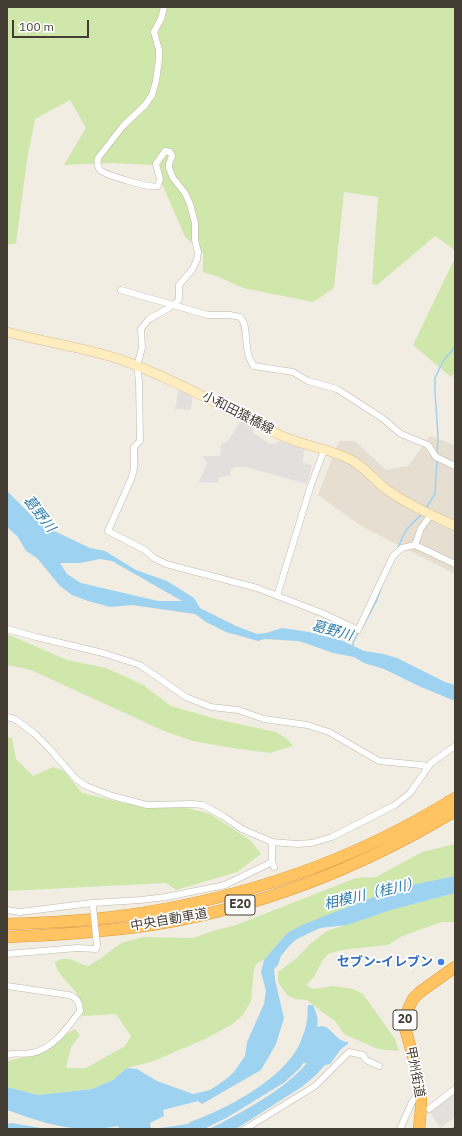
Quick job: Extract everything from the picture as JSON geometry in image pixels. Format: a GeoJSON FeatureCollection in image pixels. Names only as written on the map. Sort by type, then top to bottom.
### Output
{"type":"FeatureCollection","features":[{"type":"Feature","properties":{"kind":"highway","name":"中央自動車道"},"geometry":{"type":"LineString","coordinates":[[7,924],[47,923],[121,916],[177,907],[231,894],[286,878],[343,856],[403,828],[455,798]]}},
{"type":"Feature","properties":{"kind":"highway","name":"中央自動車道"},"geometry":{"type":"LineString","coordinates":[[7,937],[86,933],[129,928],[182,919],[237,906],[290,890],[348,867],[406,840],[455,811]]}},
{"type":"Feature","properties":{"kind":"highway","name":"甲州街道"},"geometry":{"type":"LineString","coordinates":[[419,1129],[421,1094],[416,1068],[405,1028],[406,1014],[413,999],[420,992],[455,967]]}},
{"type":"Feature","properties":{"kind":"main road","name":"小和田猿橋線"},"geometry":{"type":"LineString","coordinates":[[7,332],[79,348],[138,366],[191,389],[281,435],[353,460],[386,489],[431,515],[455,526]]}},
{"type":"Feature","properties":{"kind":"street"},"geometry":{"type":"LineString","coordinates":[[164,7],[161,19],[154,32],[160,59],[152,95],[145,105],[123,126],[97,161],[98,167],[103,172],[138,184],[154,187],[158,186],[160,181],[156,164],[165,151],[169,151],[171,153],[169,168],[185,193],[190,204],[195,223],[195,240],[198,255],[192,270],[179,285],[179,299],[173,306],[149,319],[142,327],[142,348],[138,366],[140,441],[134,447],[134,468],[132,477],[108,531],[145,550],[154,558],[166,564],[257,588],[358,630],[393,556],[402,548],[415,545],[455,564]]}},
{"type":"Feature","properties":{"kind":"street"},"geometry":{"type":"LineString","coordinates":[[121,290],[208,315],[230,315],[240,317],[244,322],[248,354],[254,366],[294,372],[308,381],[338,390],[382,418],[401,434],[428,445],[439,458],[455,466]]}},
{"type":"Feature","properties":{"kind":"street"},"geometry":{"type":"LineString","coordinates":[[277,596],[310,485],[324,450]]}},
{"type":"Feature","properties":{"kind":"street"},"geometry":{"type":"LineString","coordinates":[[415,545],[421,528],[431,515]]}},
{"type":"Feature","properties":{"kind":"street"},"geometry":{"type":"LineString","coordinates":[[7,629],[103,653],[140,665],[186,697],[211,707],[238,710],[264,719],[307,725],[329,732],[379,761],[428,767]]}},
{"type":"Feature","properties":{"kind":"street"},"geometry":{"type":"LineString","coordinates":[[7,717],[22,724],[34,734],[76,778],[86,786],[112,796],[147,805],[202,805],[223,816],[242,829],[272,842],[297,844],[312,843],[340,833],[401,802],[415,786],[428,767],[455,746]]}},
{"type":"Feature","properties":{"kind":"street"},"geometry":{"type":"LineString","coordinates":[[7,910],[20,912],[140,900],[166,897],[225,885],[273,865],[272,842]]}},
{"type":"Feature","properties":{"kind":"street"},"geometry":{"type":"LineString","coordinates":[[7,954],[77,948],[96,949],[97,944],[93,905]]}},
{"type":"Feature","properties":{"kind":"street"},"geometry":{"type":"LineString","coordinates":[[7,986],[69,994],[76,997],[80,1011],[59,1038],[42,1049],[32,1053],[7,1055]]}},
{"type":"Feature","properties":{"kind":"street"},"geometry":{"type":"LineString","coordinates":[[246,1129],[315,1086],[349,1052],[363,1055],[366,1060],[379,1066]]}},
{"type":"Feature","properties":{"kind":"street"},"geometry":{"type":"LineString","coordinates":[[429,1109],[455,1089]]}},
{"type":"Feature","properties":{"kind":"street"},"geometry":{"type":"LineString","coordinates":[[400,1129],[412,1102],[417,1095],[421,1094]]}},
{"type":"Feature","properties":{"kind":"shaded area"},"geometry":{"type":"Polygon","coordinates":[[[179,387],[193,393],[191,410],[175,409],[179,387]]]}},
{"type":"Feature","properties":{"kind":"shaded area"},"geometry":{"type":"Polygon","coordinates":[[[241,420],[256,426],[252,432],[270,444],[275,444],[279,441],[304,449],[303,463],[312,465],[307,484],[246,467],[234,467],[231,469],[230,475],[219,478],[218,483],[199,482],[207,462],[202,456],[220,456],[221,444],[228,441],[241,420]]]}},
{"type":"Feature","properties":{"kind":"shaded area"},"geometry":{"type":"Polygon","coordinates":[[[430,436],[455,445],[455,574],[361,526],[318,495],[339,441],[355,441],[386,470],[408,466],[430,436]]]}},
{"type":"Feature","properties":{"kind":"shaded area"},"geometry":{"type":"Polygon","coordinates":[[[455,1092],[455,1117],[440,1128],[429,1111],[455,1092]]]}},
{"type":"Feature","properties":{"kind":"green space"},"geometry":{"type":"Polygon","coordinates":[[[7,7],[455,7],[455,250],[435,236],[377,285],[372,284],[378,197],[344,192],[334,288],[313,302],[243,288],[219,277],[203,272],[203,253],[185,237],[154,165],[112,163],[64,165],[86,128],[70,100],[35,119],[27,160],[16,243],[7,245],[7,7]]]}},
{"type":"Feature","properties":{"kind":"green space"},"geometry":{"type":"Polygon","coordinates":[[[455,258],[455,372],[451,377],[413,345],[455,258]]]}},
{"type":"Feature","properties":{"kind":"green space"},"geometry":{"type":"Polygon","coordinates":[[[7,634],[67,660],[106,668],[143,685],[171,706],[216,719],[276,732],[287,739],[293,746],[270,753],[193,741],[164,731],[31,670],[7,665],[7,634]]]}},
{"type":"Feature","properties":{"kind":"green space"},"geometry":{"type":"Polygon","coordinates":[[[7,737],[12,738],[16,759],[33,776],[53,767],[64,771],[82,793],[123,803],[161,808],[184,807],[210,814],[250,840],[261,854],[237,872],[176,890],[166,883],[7,891],[7,737]]]}},
{"type":"Feature","properties":{"kind":"green space"},"geometry":{"type":"Polygon","coordinates":[[[455,844],[455,876],[396,888],[287,933],[264,960],[257,963],[254,969],[251,1001],[243,1015],[231,1025],[207,1038],[154,1061],[127,1068],[113,1080],[92,1089],[38,1095],[7,1087],[7,1061],[29,1056],[75,1029],[80,1035],[71,1047],[66,1068],[86,1068],[125,1046],[131,1036],[116,1014],[82,1016],[81,1004],[78,995],[62,977],[56,967],[55,962],[68,959],[88,966],[121,943],[143,937],[193,938],[236,925],[356,878],[376,877],[422,852],[455,844]]]}},
{"type":"Feature","properties":{"kind":"green space"},"geometry":{"type":"Polygon","coordinates":[[[455,893],[455,922],[442,922],[402,936],[388,945],[341,950],[328,954],[322,961],[314,977],[306,985],[313,989],[333,986],[353,989],[363,994],[395,1039],[399,1051],[378,1049],[344,1034],[335,1021],[307,1000],[296,999],[288,996],[278,982],[278,972],[297,958],[311,943],[327,931],[391,910],[455,893]]]}},
{"type":"Feature","properties":{"kind":"water"},"geometry":{"type":"Polygon","coordinates":[[[7,491],[32,516],[50,529],[90,548],[105,551],[136,570],[167,581],[194,598],[200,608],[236,626],[257,634],[282,628],[309,632],[343,641],[364,651],[397,658],[445,682],[455,685],[455,701],[421,687],[384,669],[364,663],[354,657],[333,653],[298,641],[265,639],[258,641],[226,632],[206,622],[195,614],[132,605],[110,607],[72,595],[60,586],[37,558],[26,551],[18,537],[7,527],[7,491]],[[100,559],[80,563],[60,563],[67,574],[81,583],[158,601],[182,601],[112,561],[100,559]]]}},
{"type":"Feature","properties":{"kind":"water"},"geometry":{"type":"Polygon","coordinates":[[[455,876],[455,893],[391,910],[347,925],[320,928],[297,939],[290,945],[281,956],[278,965],[274,969],[275,980],[284,1018],[276,1044],[261,1070],[202,1104],[198,1101],[163,1110],[164,1116],[150,1123],[151,1129],[119,1129],[118,1126],[88,1129],[75,1128],[35,1120],[7,1110],[7,1087],[38,1095],[92,1089],[113,1080],[127,1068],[137,1069],[157,1081],[193,1094],[210,1090],[234,1072],[245,1056],[247,1042],[264,1004],[266,991],[261,972],[264,960],[287,933],[302,925],[396,888],[455,876]]]}},
{"type":"Feature","properties":{"kind":"water"},"geometry":{"type":"Polygon","coordinates":[[[308,1005],[313,1005],[317,1018],[317,1027],[323,1026],[341,1040],[348,1042],[348,1044],[341,1049],[330,1064],[325,1065],[303,1086],[236,1129],[209,1129],[247,1109],[275,1091],[298,1073],[306,1064],[304,1062],[300,1068],[285,1082],[228,1117],[204,1129],[154,1129],[188,1124],[220,1110],[268,1080],[292,1056],[300,1043],[307,1023],[308,1005]]]}},
{"type":"Feature","properties":{"kind":"water"},"geometry":{"type":"Polygon","coordinates":[[[12,1123],[47,1129],[7,1129],[7,1124],[12,1123]]]}},
{"type":"Feature","properties":{"kind":"waterway"},"geometry":{"type":"LineString","coordinates":[[437,455],[438,436],[435,378],[443,361],[455,347]]}},
{"type":"Feature","properties":{"kind":"waterway"},"geometry":{"type":"LineString","coordinates":[[426,508],[435,494],[437,460]]}},
{"type":"Feature","properties":{"kind":"waterway"},"geometry":{"type":"LineString","coordinates":[[398,548],[406,530],[422,514]]}},
{"type":"Feature","properties":{"kind":"waterway"},"geometry":{"type":"LineString","coordinates":[[362,628],[376,602],[383,583]]}},
{"type":"Feature","properties":{"kind":"waterway","name":"葛野川"},"geometry":{"type":"LineString","coordinates":[[353,648],[353,643],[358,633]]}},
{"type":"Feature","properties":{"kind":"place","name":"セブン-イレブン"},"geometry":{"type":"Point","coordinates":[441,962]}},
{"type":"Feature","properties":{"kind":"water label","name":"相模川（桂川）"},"geometry":{"type":"Point","coordinates":[372,894]}}]}
